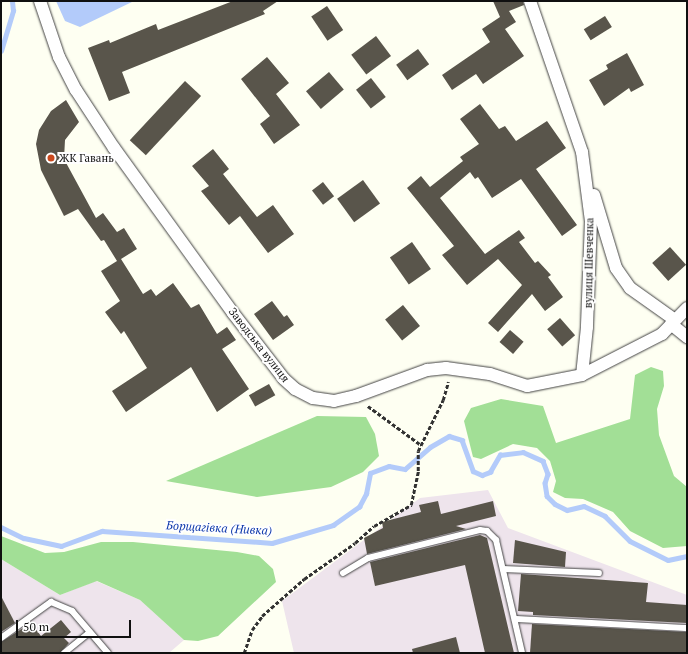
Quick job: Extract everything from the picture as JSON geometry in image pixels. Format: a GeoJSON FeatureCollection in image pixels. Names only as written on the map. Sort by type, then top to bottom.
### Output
{"type":"FeatureCollection","features":[{"type":"Feature","properties":{"kind":"street","name":"Заводська вулиця"},"geometry":{"type":"LineString","coordinates":[[40,1],[53,44],[80,96],[114,148],[228,307],[284,379],[295,389],[314,398],[334,401],[356,396],[427,370],[446,368],[466,369],[527,386],[582,375],[662,334],[687,308]]}},
{"type":"Feature","properties":{"kind":"street","name":"вулиця Шевченка"},"geometry":{"type":"LineString","coordinates":[[530,1],[582,152],[616,268],[630,288],[673,322]]}},
{"type":"Feature","properties":{"kind":"street","name":"вулиця Шевченка"},"geometry":{"type":"LineString","coordinates":[[582,152],[591,221],[587,327],[582,375]]}},
{"type":"Feature","properties":{"kind":"street"},"geometry":{"type":"LineString","coordinates":[[673,322],[687,337]]}},
{"type":"Feature","properties":{"kind":"lane"},"geometry":{"type":"LineString","coordinates":[[343,573],[368,558],[480,530],[493,534],[503,569],[522,653]]}},
{"type":"Feature","properties":{"kind":"lane"},"geometry":{"type":"LineString","coordinates":[[503,569],[599,573]]}},
{"type":"Feature","properties":{"kind":"lane"},"geometry":{"type":"LineString","coordinates":[[1,638],[51,602],[72,611],[108,653]]}},
{"type":"Feature","properties":{"kind":"lane"},"geometry":{"type":"LineString","coordinates":[[515,619],[687,628]]}},
{"type":"Feature","properties":{"kind":"lane"},"geometry":{"type":"LineString","coordinates":[[64,653],[90,632]]}},
{"type":"Feature","properties":{"kind":"path"},"geometry":{"type":"LineString","coordinates":[[244,653],[252,630],[273,607],[374,526],[411,505],[418,471],[418,451],[449,383],[427,370]]}},
{"type":"Feature","properties":{"kind":"path"},"geometry":{"type":"LineString","coordinates":[[356,396],[421,445]]}},
{"type":"Feature","properties":{"kind":"shaded area"},"geometry":{"type":"Polygon","coordinates":[[[488,490],[508,528],[687,595],[687,653],[294,653],[282,601],[420,498],[488,490]]]}},
{"type":"Feature","properties":{"kind":"shaded area"},"geometry":{"type":"Polygon","coordinates":[[[1,559],[60,595],[96,581],[140,600],[184,640],[169,653],[1,653],[1,559]]]}},
{"type":"Feature","properties":{"kind":"green space"},"geometry":{"type":"Polygon","coordinates":[[[651,367],[663,371],[664,386],[657,409],[659,435],[674,476],[687,487],[687,546],[663,548],[630,531],[613,512],[583,499],[565,498],[553,492],[556,481],[550,461],[537,448],[513,444],[481,459],[473,457],[464,421],[471,408],[501,399],[543,406],[556,443],[630,419],[635,375],[651,367]]]}},
{"type":"Feature","properties":{"kind":"green space"},"geometry":{"type":"Polygon","coordinates":[[[317,416],[366,417],[375,434],[379,456],[363,472],[331,487],[257,497],[166,481],[317,416]]]}},
{"type":"Feature","properties":{"kind":"green space"},"geometry":{"type":"Polygon","coordinates":[[[1,536],[45,553],[64,552],[101,542],[133,542],[237,552],[259,556],[273,569],[276,582],[218,636],[198,641],[184,640],[140,600],[97,581],[60,595],[1,559],[1,536]]]}},
{"type":"Feature","properties":{"kind":"water"},"geometry":{"type":"Polygon","coordinates":[[[56,1],[134,1],[80,27],[65,21],[56,1]]]}},
{"type":"Feature","properties":{"kind":"building"},"geometry":{"type":"Polygon","coordinates":[[[233,1],[278,1],[263,11],[265,14],[122,72],[130,93],[109,101],[88,48],[109,40],[110,43],[156,24],[158,30],[233,1]]]}},
{"type":"Feature","properties":{"kind":"building"},"geometry":{"type":"Polygon","coordinates":[[[493,1],[523,1],[524,5],[509,11],[516,22],[505,29],[524,56],[483,84],[476,74],[452,90],[442,75],[490,42],[482,29],[500,17],[493,1]]]}},
{"type":"Feature","properties":{"kind":"building"},"geometry":{"type":"Polygon","coordinates":[[[327,6],[343,30],[327,41],[311,17],[327,6]]]}},
{"type":"Feature","properties":{"kind":"building"},"geometry":{"type":"Polygon","coordinates":[[[605,16],[612,27],[591,40],[584,29],[605,16]]]}},
{"type":"Feature","properties":{"kind":"building"},"geometry":{"type":"Polygon","coordinates":[[[376,36],[391,56],[366,75],[351,55],[376,36]]]}},
{"type":"Feature","properties":{"kind":"building"},"geometry":{"type":"Polygon","coordinates":[[[418,49],[429,64],[407,80],[396,65],[418,49]]]}},
{"type":"Feature","properties":{"kind":"building"},"geometry":{"type":"Polygon","coordinates":[[[627,53],[644,85],[631,92],[629,88],[604,106],[589,80],[608,69],[606,65],[627,53]]]}},
{"type":"Feature","properties":{"kind":"building"},"geometry":{"type":"Polygon","coordinates":[[[267,57],[289,83],[276,94],[300,125],[274,144],[260,124],[270,116],[241,79],[267,57]]]}},
{"type":"Feature","properties":{"kind":"building"},"geometry":{"type":"Polygon","coordinates":[[[329,72],[344,90],[321,109],[306,91],[329,72]]]}},
{"type":"Feature","properties":{"kind":"building"},"geometry":{"type":"Polygon","coordinates":[[[371,78],[386,97],[371,109],[356,90],[371,78]]]}},
{"type":"Feature","properties":{"kind":"building"},"geometry":{"type":"Polygon","coordinates":[[[185,81],[201,96],[146,155],[130,140],[185,81]]]}},
{"type":"Feature","properties":{"kind":"building"},"geometry":{"type":"Polygon","coordinates":[[[66,100],[79,122],[65,140],[64,159],[96,218],[103,213],[117,232],[124,228],[137,249],[121,259],[143,294],[151,289],[156,296],[173,283],[191,308],[199,304],[217,334],[227,327],[236,340],[222,349],[249,389],[217,412],[191,367],[126,412],[112,391],[147,368],[124,331],[121,334],[105,312],[120,301],[101,271],[117,261],[104,240],[101,241],[78,209],[64,216],[41,170],[36,144],[39,130],[51,111],[66,100]]]}},
{"type":"Feature","properties":{"kind":"building"},"geometry":{"type":"Polygon","coordinates":[[[480,104],[499,129],[505,126],[516,141],[547,121],[566,148],[536,169],[577,225],[562,236],[521,179],[492,198],[478,177],[475,179],[470,172],[440,198],[485,254],[519,230],[525,238],[519,242],[535,263],[538,261],[551,275],[548,277],[563,297],[545,311],[532,294],[498,332],[488,323],[522,285],[498,259],[467,285],[442,255],[454,246],[407,188],[421,176],[430,187],[463,161],[460,157],[479,144],[460,119],[480,104]]]}},
{"type":"Feature","properties":{"kind":"building"},"geometry":{"type":"Polygon","coordinates":[[[213,149],[229,169],[223,174],[257,217],[273,205],[294,234],[268,253],[240,216],[229,225],[201,191],[209,186],[192,166],[213,149]]]}},
{"type":"Feature","properties":{"kind":"building"},"geometry":{"type":"Polygon","coordinates":[[[363,180],[380,203],[354,222],[337,199],[363,180]]]}},
{"type":"Feature","properties":{"kind":"building"},"geometry":{"type":"Polygon","coordinates":[[[323,182],[334,196],[323,205],[312,191],[323,182]]]}},
{"type":"Feature","properties":{"kind":"building"},"geometry":{"type":"Polygon","coordinates":[[[412,242],[431,269],[409,285],[390,257],[412,242]]]}},
{"type":"Feature","properties":{"kind":"building"},"geometry":{"type":"Polygon","coordinates":[[[670,247],[686,265],[668,281],[652,263],[670,247]]]}},
{"type":"Feature","properties":{"kind":"building"},"geometry":{"type":"Polygon","coordinates":[[[272,301],[284,317],[287,315],[294,325],[273,340],[254,314],[272,301]]]}},
{"type":"Feature","properties":{"kind":"building"},"geometry":{"type":"Polygon","coordinates":[[[403,305],[420,326],[402,340],[385,319],[403,305]]]}},
{"type":"Feature","properties":{"kind":"building"},"geometry":{"type":"Polygon","coordinates":[[[560,318],[575,335],[562,347],[547,329],[560,318]]]}},
{"type":"Feature","properties":{"kind":"building"},"geometry":{"type":"Polygon","coordinates":[[[510,330],[524,342],[513,354],[500,342],[510,330]]]}},
{"type":"Feature","properties":{"kind":"building"},"geometry":{"type":"Polygon","coordinates":[[[269,384],[275,395],[255,407],[249,395],[269,384]]]}},
{"type":"Feature","properties":{"kind":"building"},"geometry":{"type":"Polygon","coordinates":[[[438,501],[441,514],[493,501],[496,516],[456,526],[466,529],[367,554],[364,538],[383,528],[382,522],[421,512],[419,505],[438,501]]]}},
{"type":"Feature","properties":{"kind":"building"},"geometry":{"type":"Polygon","coordinates":[[[480,535],[487,538],[514,653],[485,653],[465,565],[375,586],[370,562],[480,535]]]}},
{"type":"Feature","properties":{"kind":"building"},"geometry":{"type":"Polygon","coordinates":[[[515,540],[566,552],[565,567],[513,563],[515,540]]]}},
{"type":"Feature","properties":{"kind":"building"},"geometry":{"type":"Polygon","coordinates":[[[521,574],[648,583],[646,602],[687,605],[687,623],[533,615],[533,612],[518,611],[521,574]]]}},
{"type":"Feature","properties":{"kind":"building"},"geometry":{"type":"Polygon","coordinates":[[[1,596],[15,623],[1,632],[1,596]]]}},
{"type":"Feature","properties":{"kind":"building"},"geometry":{"type":"Polygon","coordinates":[[[61,620],[71,632],[64,638],[69,643],[60,653],[1,653],[1,642],[31,623],[41,636],[61,620]]]}},
{"type":"Feature","properties":{"kind":"building"},"geometry":{"type":"Polygon","coordinates":[[[532,624],[687,632],[687,653],[530,653],[532,624]]]}},
{"type":"Feature","properties":{"kind":"building"},"geometry":{"type":"Polygon","coordinates":[[[456,637],[460,653],[413,653],[412,649],[456,637]]]}},
{"type":"Feature","properties":{"kind":"waterway","name":"Борщагівка (Нивка)"},"geometry":{"type":"LineString","coordinates":[[1,51],[13,11],[12,1]]}},
{"type":"Feature","properties":{"kind":"waterway","name":"Борщагівка (Нивка)"},"geometry":{"type":"LineString","coordinates":[[1,527],[24,538],[61,546],[102,531],[272,543],[333,525],[359,507],[366,494],[370,473],[389,466],[405,469],[430,447],[449,436],[462,440],[473,471],[482,475],[490,472],[500,455],[523,452],[543,461],[548,474],[545,483],[547,496],[555,504],[567,510],[584,506],[605,516],[630,541],[668,560],[687,556]]}},
{"type":"Feature","properties":{"kind":"place","name":"ЖК Гавань"},"geometry":{"type":"Point","coordinates":[51,158]}}]}
